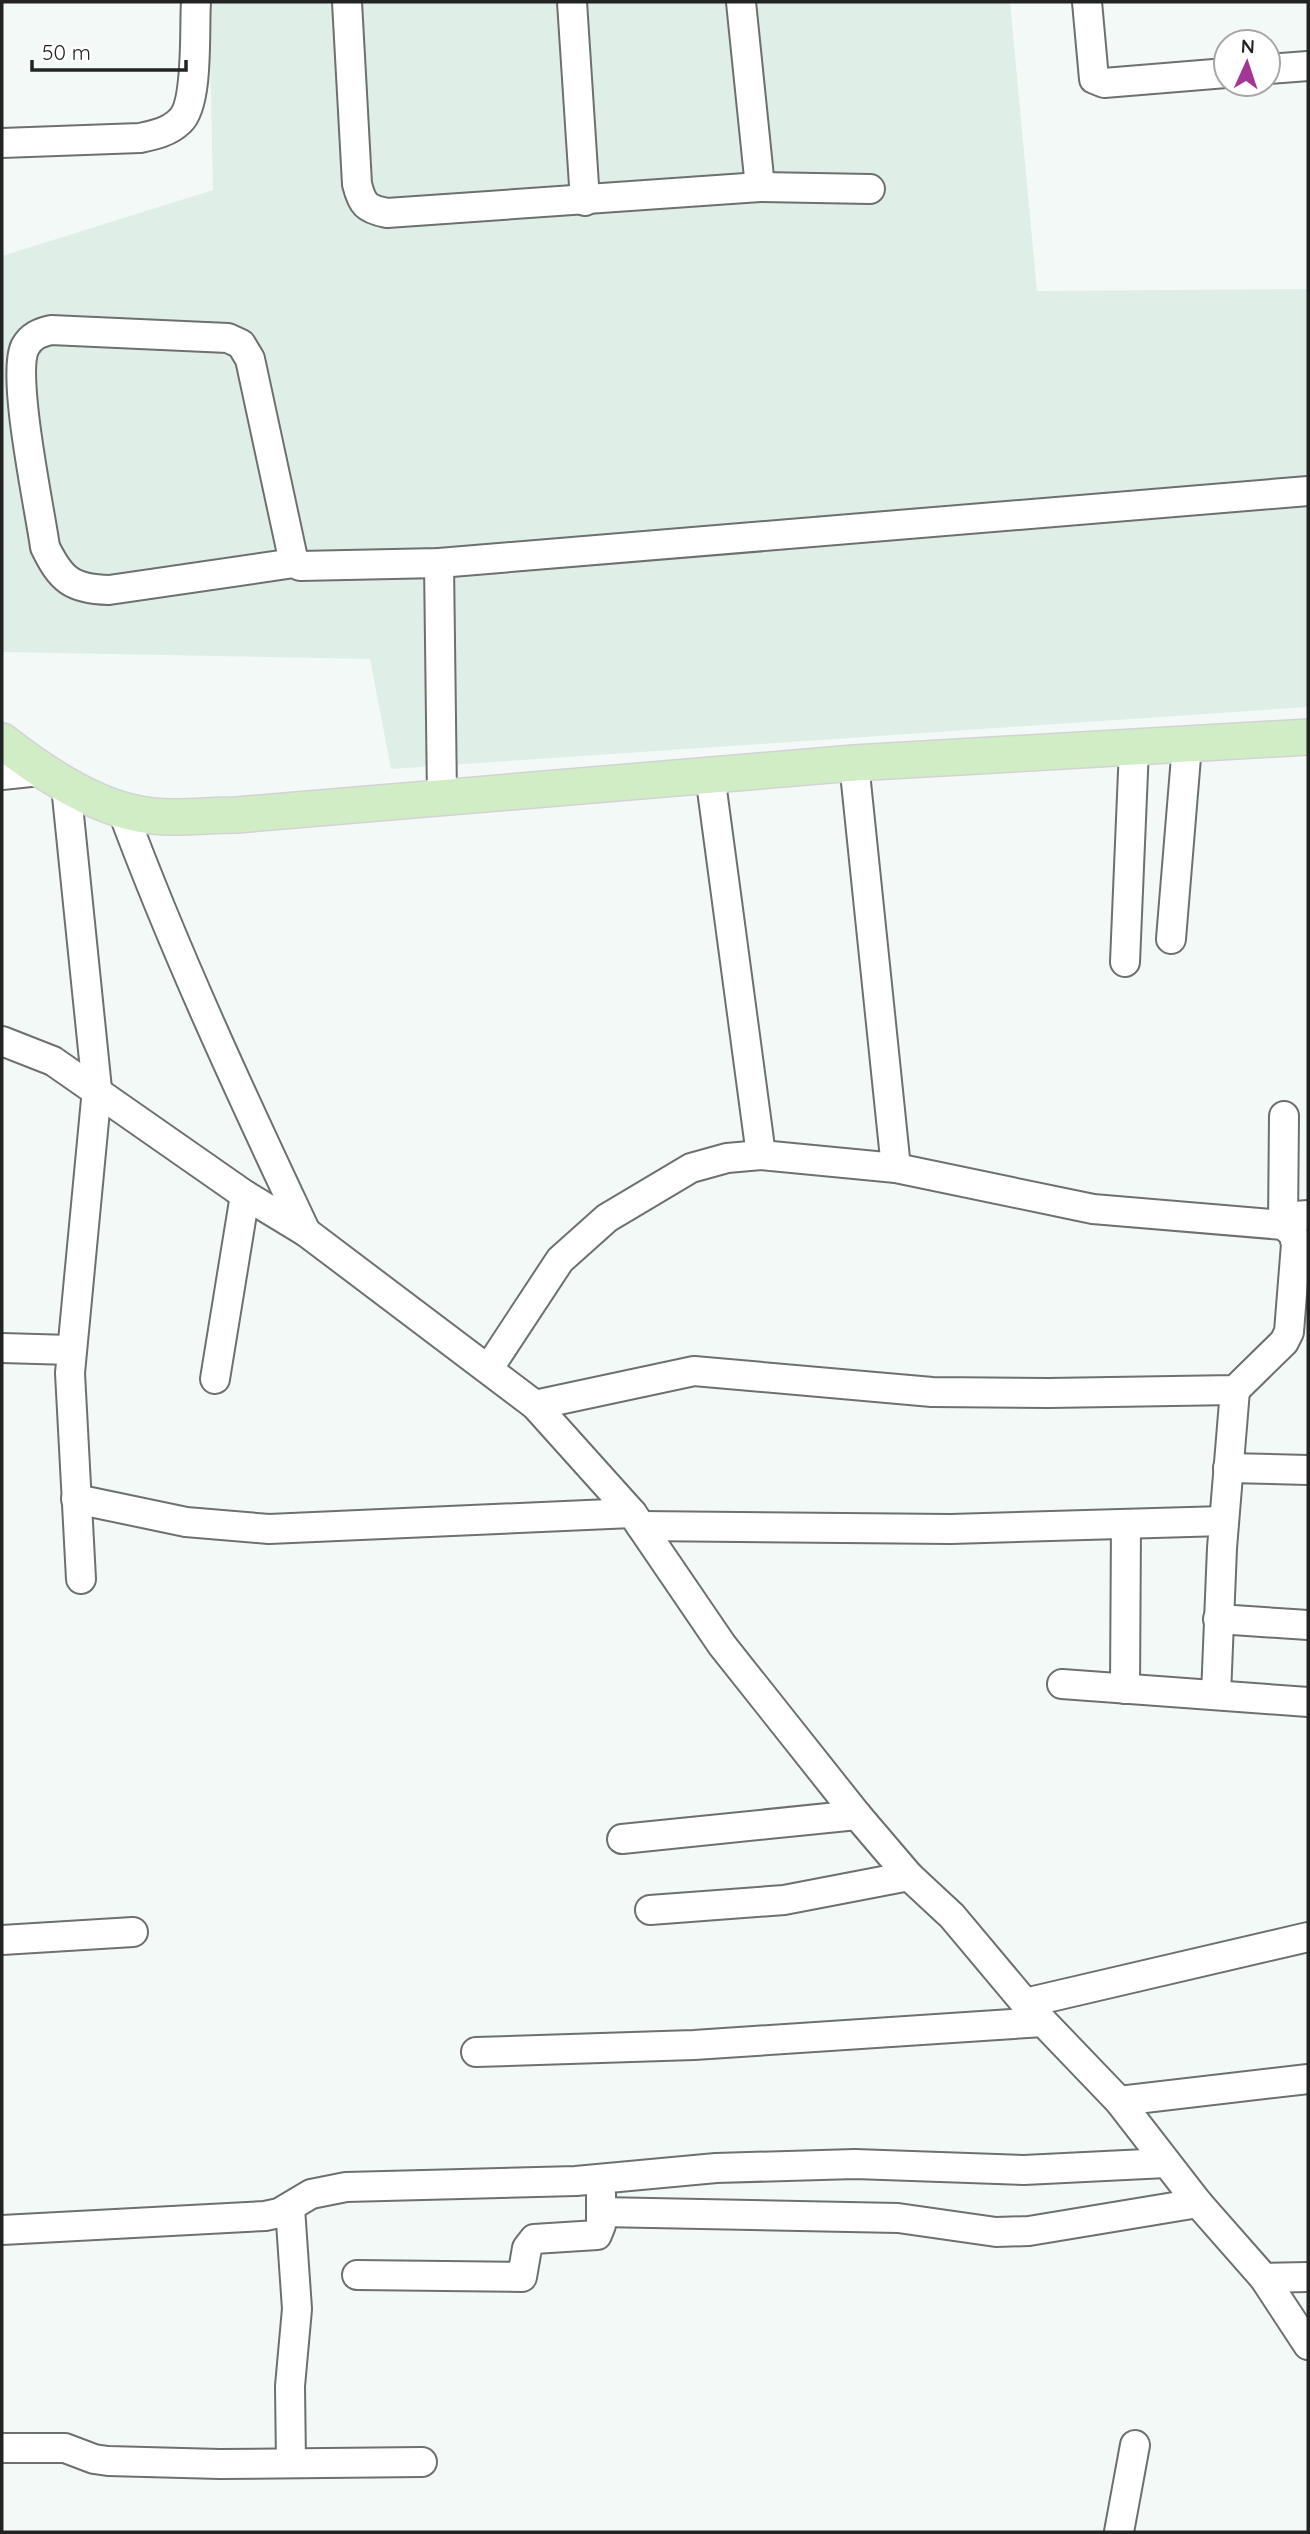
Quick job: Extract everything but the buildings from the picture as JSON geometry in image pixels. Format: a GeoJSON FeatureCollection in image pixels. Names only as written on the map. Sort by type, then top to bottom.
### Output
{"type":"FeatureCollection","features":[{"type":"Feature","properties":{"kind":"main road"},"geometry":{"type":"LineString","coordinates":[[2,741],[53,778],[139,814],[236,815],[854,763],[1308,737]]}},
{"type":"Feature","properties":{"kind":"street"},"geometry":{"type":"LineString","coordinates":[[2,143],[140,138],[162,133],[182,120],[191,99],[196,2]]}},
{"type":"Feature","properties":{"kind":"street"},"geometry":{"type":"LineString","coordinates":[[347,2],[357,184],[362,203],[371,210],[387,213],[760,187],[870,189]]}},
{"type":"Feature","properties":{"kind":"street"},"geometry":{"type":"LineString","coordinates":[[572,2],[585,201]]}},
{"type":"Feature","properties":{"kind":"street"},"geometry":{"type":"LineString","coordinates":[[741,2],[760,187]]}},
{"type":"Feature","properties":{"kind":"street"},"geometry":{"type":"LineString","coordinates":[[1087,2],[1094,79],[1104,83],[1212,74]]}},
{"type":"Feature","properties":{"kind":"street"},"geometry":{"type":"LineString","coordinates":[[1282,68],[1308,66]]}},
{"type":"Feature","properties":{"kind":"street"},"geometry":{"type":"LineString","coordinates":[[294,562],[250,359],[241,344],[228,338],[214,337],[51,330],[36,334],[24,349],[22,396],[46,547],[55,569],[69,583],[88,589],[108,590],[294,562],[310,566],[439,563],[1308,491]]}},
{"type":"Feature","properties":{"kind":"street"},"geometry":{"type":"LineString","coordinates":[[439,563],[442,797]]}},
{"type":"Feature","properties":{"kind":"street"},"geometry":{"type":"LineString","coordinates":[[1171,940],[1187,745]]}},
{"type":"Feature","properties":{"kind":"street"},"geometry":{"type":"LineString","coordinates":[[1125,962],[1135,748]]}},
{"type":"Feature","properties":{"kind":"street"},"geometry":{"type":"LineString","coordinates":[[854,763],[895,1168]]}},
{"type":"Feature","properties":{"kind":"street"},"geometry":{"type":"LineString","coordinates":[[2,775],[53,778],[97,1089],[71,1350],[70,1409],[81,1579]]}},
{"type":"Feature","properties":{"kind":"street"},"geometry":{"type":"LineString","coordinates":[[710,775],[761,1155]]}},
{"type":"Feature","properties":{"kind":"street"},"geometry":{"type":"LineString","coordinates":[[121,807],[156,904],[213,1035],[306,1232]]}},
{"type":"Feature","properties":{"kind":"street"},"geometry":{"type":"LineString","coordinates":[[2,1041],[53,1061],[97,1089],[245,1195],[306,1232],[535,1405],[637,1519],[722,1644],[857,1815],[909,1876],[951,1916],[1034,2013],[1119,2101],[1198,2203],[1264,2278],[1308,2345]]}},
{"type":"Feature","properties":{"kind":"street"},"geometry":{"type":"LineString","coordinates":[[1216,1695],[1224,1521],[1236,1390],[1284,1342],[1299,1332],[1296,1244],[1291,1219],[1284,1115]]}},
{"type":"Feature","properties":{"kind":"street"},"geometry":{"type":"LineString","coordinates":[[489,1368],[560,1260],[607,1218],[691,1168],[727,1158],[761,1155],[895,1168],[1093,1209],[1291,1219]]}},
{"type":"Feature","properties":{"kind":"street"},"geometry":{"type":"LineString","coordinates":[[215,1379],[245,1195]]}},
{"type":"Feature","properties":{"kind":"street"},"geometry":{"type":"LineString","coordinates":[[2,1348],[71,1350]]}},
{"type":"Feature","properties":{"kind":"street"},"geometry":{"type":"LineString","coordinates":[[535,1405],[694,1371],[932,1392],[1049,1394],[1236,1390]]}},
{"type":"Feature","properties":{"kind":"street"},"geometry":{"type":"LineString","coordinates":[[1228,1468],[1308,1469]]}},
{"type":"Feature","properties":{"kind":"street"},"geometry":{"type":"LineString","coordinates":[[76,1499],[186,1522],[269,1529],[637,1519],[951,1529],[1224,1521]]}},
{"type":"Feature","properties":{"kind":"street"},"geometry":{"type":"LineString","coordinates":[[1125,1689],[1126,1524]]}},
{"type":"Feature","properties":{"kind":"street"},"geometry":{"type":"LineString","coordinates":[[1218,1619],[1308,1625]]}},
{"type":"Feature","properties":{"kind":"street"},"geometry":{"type":"LineString","coordinates":[[1062,1684],[1308,1702]]}},
{"type":"Feature","properties":{"kind":"street"},"geometry":{"type":"LineString","coordinates":[[622,1839],[857,1815]]}},
{"type":"Feature","properties":{"kind":"street"},"geometry":{"type":"LineString","coordinates":[[650,1910],[784,1900],[909,1876]]}},
{"type":"Feature","properties":{"kind":"street"},"geometry":{"type":"LineString","coordinates":[[2,1940],[133,1932]]}},
{"type":"Feature","properties":{"kind":"street"},"geometry":{"type":"LineString","coordinates":[[476,2052],[694,2045],[1034,2013],[1308,1937]]}},
{"type":"Feature","properties":{"kind":"street"},"geometry":{"type":"LineString","coordinates":[[1119,2101],[1308,2079]]}},
{"type":"Feature","properties":{"kind":"street"},"geometry":{"type":"LineString","coordinates":[[2,2230],[265,2216],[290,2208],[311,2194],[346,2187],[563,2182],[716,2168],[841,2164],[1024,2170],[1166,2163]]}},
{"type":"Feature","properties":{"kind":"street"},"geometry":{"type":"LineString","coordinates":[[357,2275],[518,2278],[524,2275],[527,2248],[534,2239],[597,2235],[602,2178]]}},
{"type":"Feature","properties":{"kind":"street"},"geometry":{"type":"LineString","coordinates":[[601,2212],[898,2218],[996,2232],[1029,2231],[1198,2203]]}},
{"type":"Feature","properties":{"kind":"street"},"geometry":{"type":"LineString","coordinates":[[290,2208],[297,2309],[290,2386],[291,2463]]}},
{"type":"Feature","properties":{"kind":"street"},"geometry":{"type":"LineString","coordinates":[[1264,2278],[1308,2277]]}},
{"type":"Feature","properties":{"kind":"street"},"geometry":{"type":"LineString","coordinates":[[1119,2532],[1135,2445]]}},
{"type":"Feature","properties":{"kind":"street"},"geometry":{"type":"LineString","coordinates":[[2,2448],[65,2448],[94,2459],[108,2461],[422,2462]]}},
{"type":"Feature","properties":{"kind":"shaded area"},"geometry":{"type":"Polygon","coordinates":[[[209,2],[1010,2],[1037,291],[1308,289],[1308,707],[391,769],[370,659],[2,652],[2,256],[213,190],[209,2]]]}}]}
